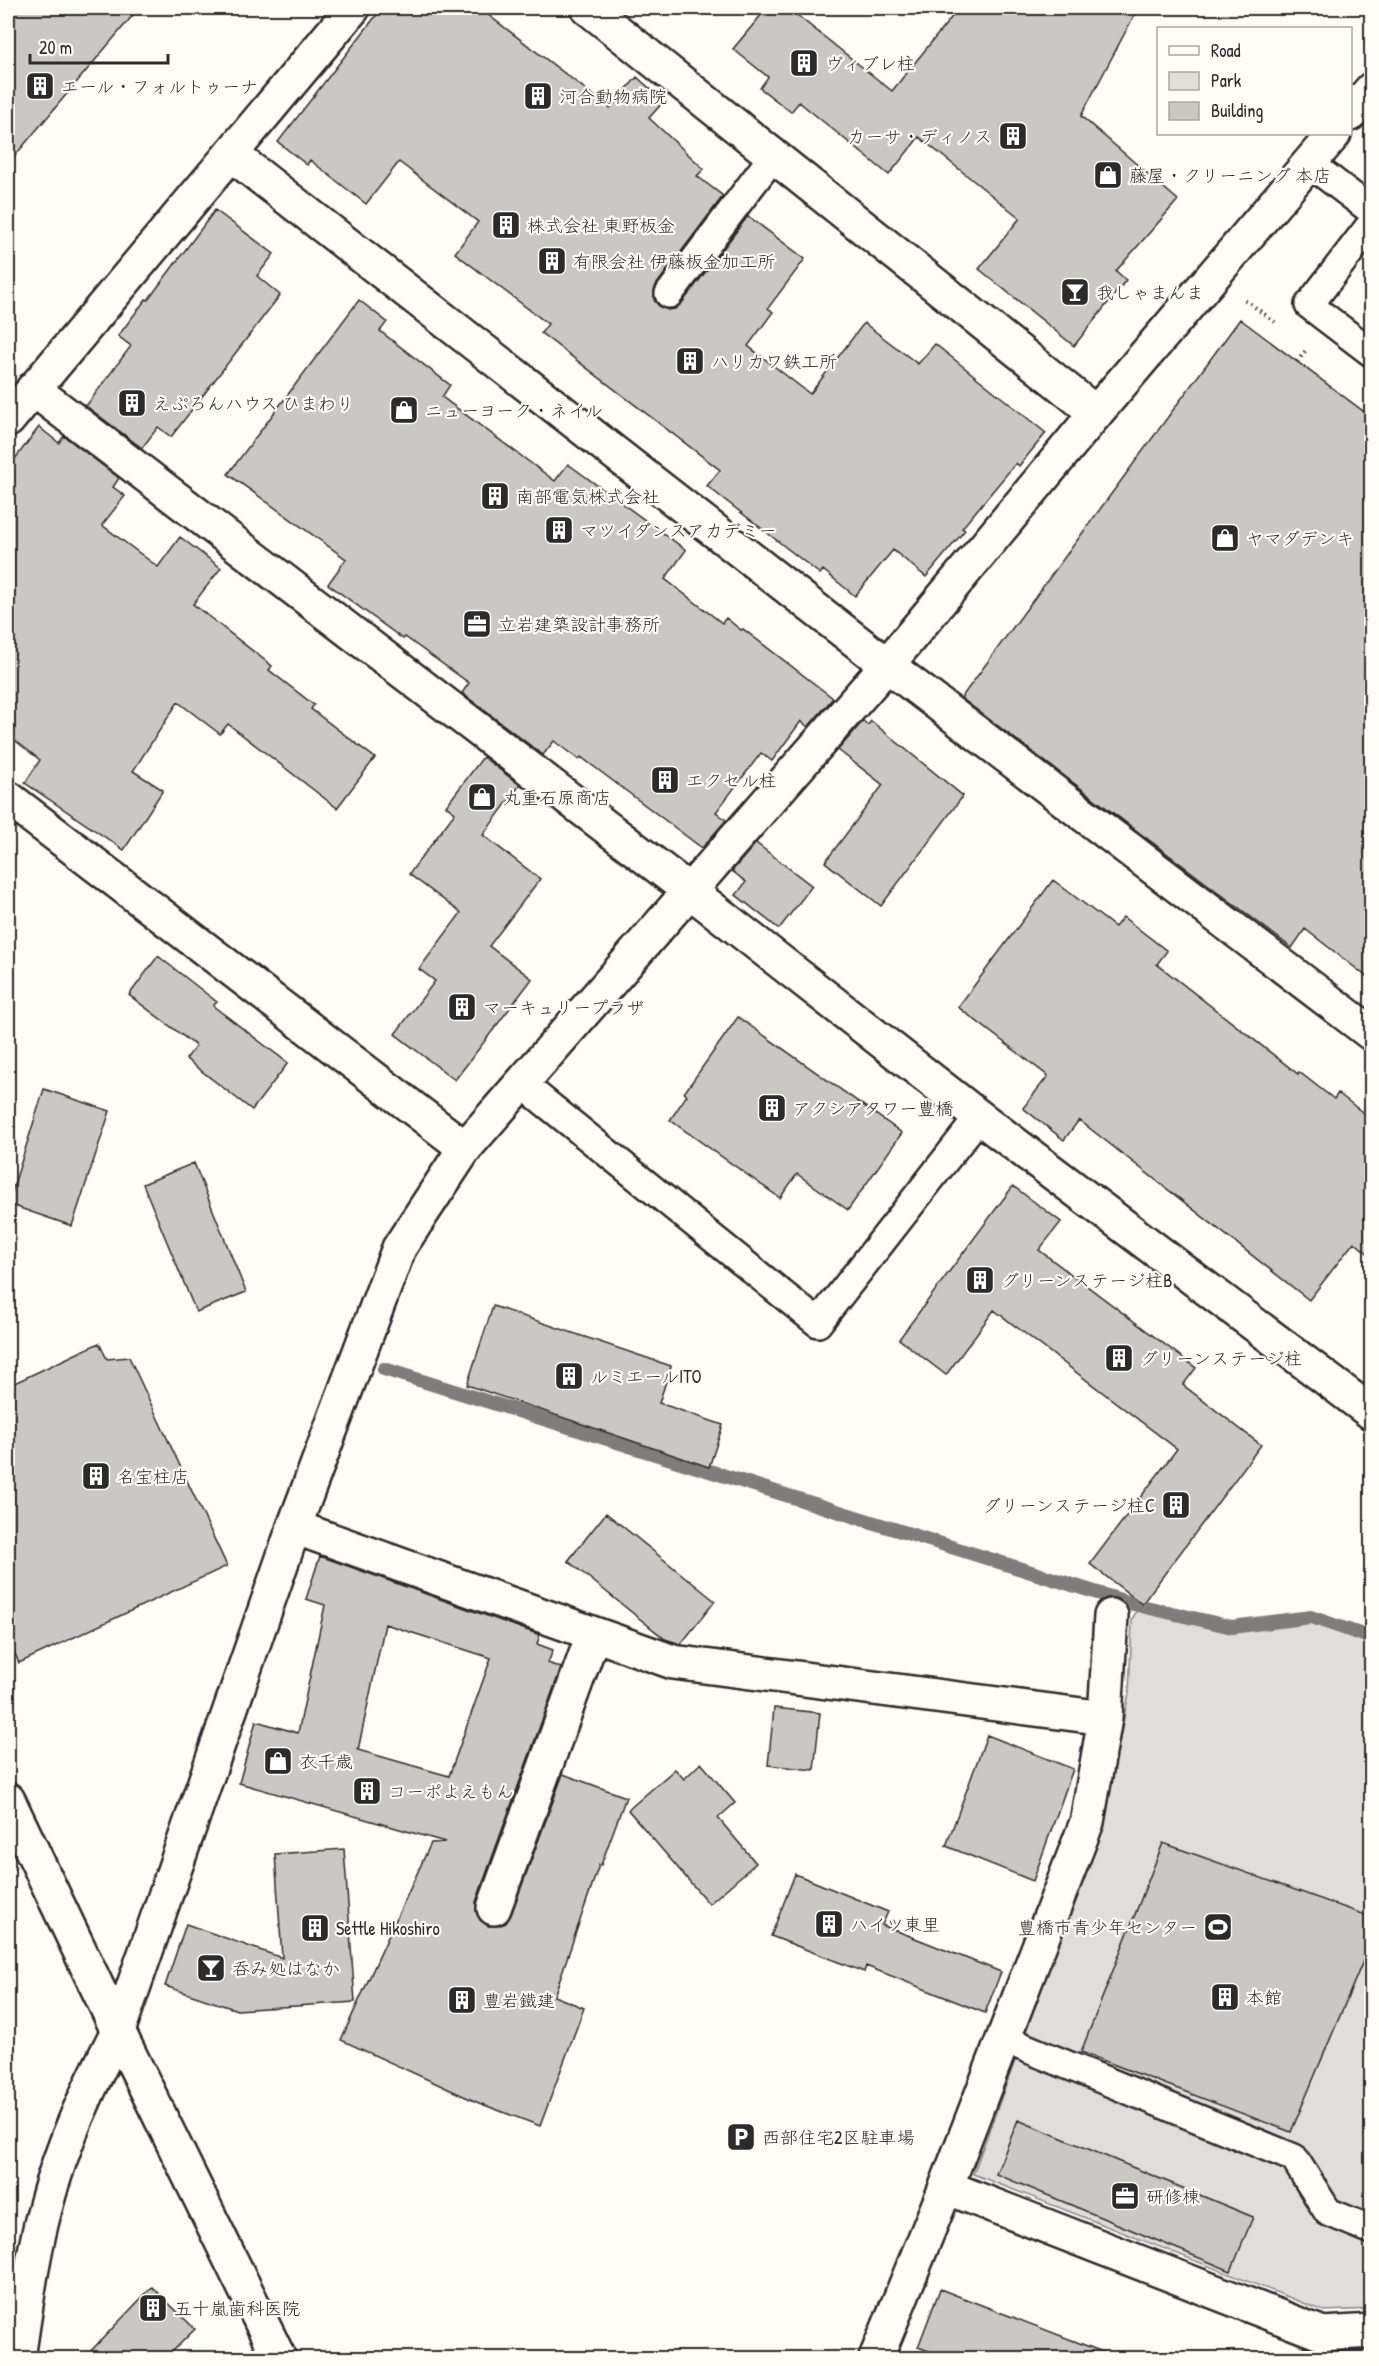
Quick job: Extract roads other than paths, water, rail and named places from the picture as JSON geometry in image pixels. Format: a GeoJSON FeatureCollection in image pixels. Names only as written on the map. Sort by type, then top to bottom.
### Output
{"type":"FeatureCollection","features":[{"type":"Feature","properties":{"kind":"street"},"geometry":{"type":"LineString","coordinates":[[8,420],[353,8]]}},
{"type":"Feature","properties":{"kind":"street"},"geometry":{"type":"LineString","coordinates":[[588,8],[1096,413]]}},
{"type":"Feature","properties":{"kind":"street"},"geometry":{"type":"LineString","coordinates":[[1352,112],[1371,89]]}},
{"type":"Feature","properties":{"kind":"street"},"geometry":{"type":"LineString","coordinates":[[18,2358],[15,2324],[46,2203],[86,2093],[118,2031],[294,1527],[399,1248],[465,1148],[887,665],[1096,413],[1333,135]]}},
{"type":"Feature","properties":{"kind":"street"},"geometry":{"type":"LineString","coordinates":[[231,154],[887,665],[1371,1034]]}},
{"type":"Feature","properties":{"kind":"street"},"geometry":{"type":"LineString","coordinates":[[33,389],[691,892],[979,1117],[1371,1413]]}},
{"type":"Feature","properties":{"kind":"street"},"geometry":{"type":"LineString","coordinates":[[8,798],[465,1148]]}},
{"type":"Feature","properties":{"kind":"street"},"geometry":{"type":"LineString","coordinates":[[294,1527],[673,1662],[1105,1718]]}},
{"type":"Feature","properties":{"kind":"street"},"geometry":{"type":"LineString","coordinates":[[876,2358],[946,2187],[1087,1822],[1105,1718],[1111,1616]]}},
{"type":"Feature","properties":{"kind":"street"},"geometry":{"type":"LineString","coordinates":[[494,1908],[593,1635]]}},
{"type":"Feature","properties":{"kind":"street"},"geometry":{"type":"LineString","coordinates":[[8,1800],[118,2031],[279,2358]]}},
{"type":"Feature","properties":{"kind":"street"},"geometry":{"type":"LineString","coordinates":[[946,2187],[1323,2334],[1371,2331]]}},
{"type":"Feature","properties":{"kind":"lane"},"geometry":{"type":"LineString","coordinates":[[669,294],[774,155]]}},
{"type":"Feature","properties":{"kind":"lane"},"geometry":{"type":"LineString","coordinates":[[1309,163],[1371,211]]}},
{"type":"Feature","properties":{"kind":"lane"},"geometry":{"type":"LineString","coordinates":[[1371,223],[1309,305],[1371,353]]}},
{"type":"Feature","properties":{"kind":"lane"},"geometry":{"type":"LineString","coordinates":[[521,1083],[818,1323],[979,1117]]}},
{"type":"Feature","properties":{"kind":"lane"},"geometry":{"type":"LineString","coordinates":[[1004,2038],[1294,2158],[1328,2211],[1371,2230]]}},
{"type":"Feature","properties":{"kind":"waterway"},"geometry":{"type":"LineString","coordinates":[[384,1369],[1133,1604],[1232,1627],[1311,1617],[1372,1638]]}},
{"type":"Feature","properties":{"kind":"place","name":"ヴィブレ柱"},"geometry":{"type":"Point","coordinates":[804,63]}},
{"type":"Feature","properties":{"kind":"place","name":"エール・フォルトゥーナ"},"geometry":{"type":"Point","coordinates":[40,86]}},
{"type":"Feature","properties":{"kind":"place","name":"河合動物病院"},"geometry":{"type":"Point","coordinates":[538,96]}},
{"type":"Feature","properties":{"kind":"place","name":"カーサ・ディノス"},"geometry":{"type":"Point","coordinates":[1013,136]}},
{"type":"Feature","properties":{"kind":"place","name":"藤屋・クリーニング 本店"},"geometry":{"type":"Point","coordinates":[1108,175]}},
{"type":"Feature","properties":{"kind":"place","name":"株式会社 東野板金"},"geometry":{"type":"Point","coordinates":[506,225]}},
{"type":"Feature","properties":{"kind":"place","name":"有限会社 伊藤板金加工所"},"geometry":{"type":"Point","coordinates":[552,261]}},
{"type":"Feature","properties":{"kind":"place","name":"我しゃまんま"},"geometry":{"type":"Point","coordinates":[1075,292]}},
{"type":"Feature","properties":{"kind":"place","name":"ハリカワ鉄工所"},"geometry":{"type":"Point","coordinates":[690,361]}},
{"type":"Feature","properties":{"kind":"place","name":"えぷろんハウス ひまわり"},"geometry":{"type":"Point","coordinates":[132,403]}},
{"type":"Feature","properties":{"kind":"place","name":"ニューヨーク・ネイル"},"geometry":{"type":"Point","coordinates":[404,410]}},
{"type":"Feature","properties":{"kind":"place","name":"南部電気株式会社"},"geometry":{"type":"Point","coordinates":[495,496]}},
{"type":"Feature","properties":{"kind":"place","name":"マツイダンスアカデミー"},"geometry":{"type":"Point","coordinates":[559,530]}},
{"type":"Feature","properties":{"kind":"place","name":"ヤマダデンキ"},"geometry":{"type":"Point","coordinates":[1225,538]}},
{"type":"Feature","properties":{"kind":"place","name":"立岩建築設計事務所"},"geometry":{"type":"Point","coordinates":[477,624]}},
{"type":"Feature","properties":{"kind":"place","name":"エクセル柱"},"geometry":{"type":"Point","coordinates":[665,780]}},
{"type":"Feature","properties":{"kind":"place","name":"丸重石原商店"},"geometry":{"type":"Point","coordinates":[482,797]}},
{"type":"Feature","properties":{"kind":"place","name":"マーキュリープラザ"},"geometry":{"type":"Point","coordinates":[462,1007]}},
{"type":"Feature","properties":{"kind":"place","name":"アクシアタワー豊橋"},"geometry":{"type":"Point","coordinates":[772,1108]}},
{"type":"Feature","properties":{"kind":"place","name":"グリーンステージ柱B"},"geometry":{"type":"Point","coordinates":[980,1280]}},
{"type":"Feature","properties":{"kind":"place","name":"グリーンステージ柱"},"geometry":{"type":"Point","coordinates":[1119,1358]}},
{"type":"Feature","properties":{"kind":"place","name":"ルミエールITO"},"geometry":{"type":"Point","coordinates":[569,1376]}},
{"type":"Feature","properties":{"kind":"place","name":"名宝柱店"},"geometry":{"type":"Point","coordinates":[96,1476]}},
{"type":"Feature","properties":{"kind":"place","name":"グリーンステージ柱C"},"geometry":{"type":"Point","coordinates":[1176,1505]}},
{"type":"Feature","properties":{"kind":"place","name":"衣千歳"},"geometry":{"type":"Point","coordinates":[278,1761]}},
{"type":"Feature","properties":{"kind":"place","name":"コーポよえもん"},"geometry":{"type":"Point","coordinates":[367,1791]}},
{"type":"Feature","properties":{"kind":"place","name":"ハイツ東里"},"geometry":{"type":"Point","coordinates":[829,1924]}},
{"type":"Feature","properties":{"kind":"place","name":"豊橋市青少年センター"},"geometry":{"type":"Point","coordinates":[1218,1927]}},
{"type":"Feature","properties":{"kind":"place","name":"Settle Hikoshiro"},"geometry":{"type":"Point","coordinates":[315,1928]}},
{"type":"Feature","properties":{"kind":"place","name":"呑み処はなか"},"geometry":{"type":"Point","coordinates":[211,1968]}},
{"type":"Feature","properties":{"kind":"place","name":"本館"},"geometry":{"type":"Point","coordinates":[1225,1997]}},
{"type":"Feature","properties":{"kind":"place","name":"豊岩鐵建"},"geometry":{"type":"Point","coordinates":[462,2000]}},
{"type":"Feature","properties":{"kind":"place","name":"西部住宅2区駐車場"},"geometry":{"type":"Point","coordinates":[741,2137]}},
{"type":"Feature","properties":{"kind":"place","name":"研修棟"},"geometry":{"type":"Point","coordinates":[1125,2196]}},
{"type":"Feature","properties":{"kind":"place","name":"五十嵐歯科医院"},"geometry":{"type":"Point","coordinates":[153,2308]}}]}
